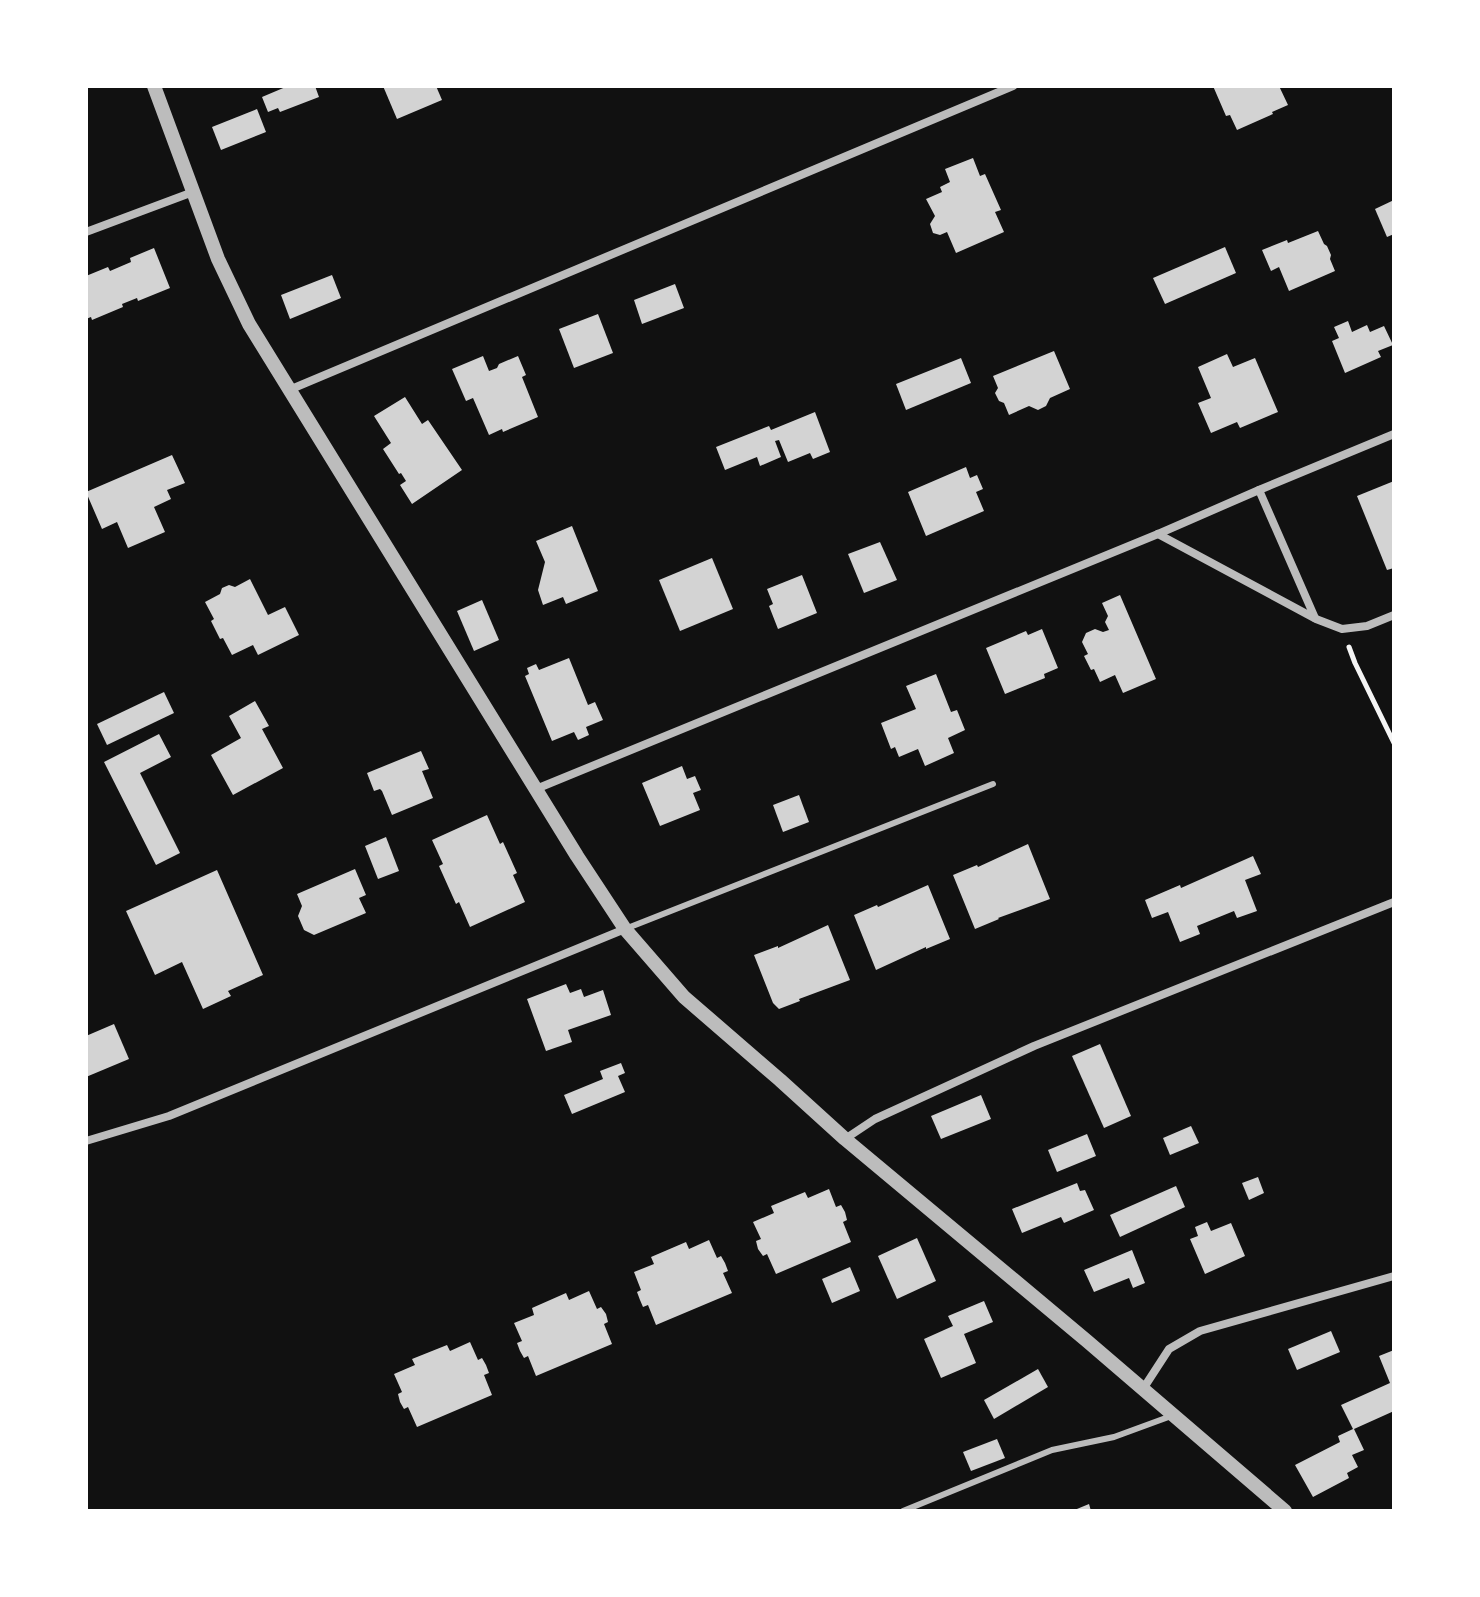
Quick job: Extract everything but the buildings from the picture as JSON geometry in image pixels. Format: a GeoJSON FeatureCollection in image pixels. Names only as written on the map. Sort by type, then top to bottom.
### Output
{"type":"FeatureCollection","features":[{"type":"Feature","properties":{"kind":"street"},"geometry":{"type":"LineString","coordinates":[[154,86],[224,272],[249,324],[625,929],[684,997],[845,1139],[1285,1511]]}},
{"type":"Feature","properties":{"kind":"street"},"geometry":{"type":"LineString","coordinates":[[289,390],[1013,86]]}},
{"type":"Feature","properties":{"kind":"street"},"geometry":{"type":"LineString","coordinates":[[86,232],[193,192]]}},
{"type":"Feature","properties":{"kind":"street"},"geometry":{"type":"LineString","coordinates":[[536,789],[1394,434]]}},
{"type":"Feature","properties":{"kind":"street"},"geometry":{"type":"LineString","coordinates":[[1259,490],[1316,619]]}},
{"type":"Feature","properties":{"kind":"street"},"geometry":{"type":"LineString","coordinates":[[1158,534],[1316,619],[1342,629],[1367,626],[1394,615]]}},
{"type":"Feature","properties":{"kind":"street"},"geometry":{"type":"LineString","coordinates":[[845,1139],[875,1119],[1034,1046],[1394,902]]}},
{"type":"Feature","properties":{"kind":"street"},"geometry":{"type":"LineString","coordinates":[[86,1141],[169,1116],[625,929]]}},
{"type":"Feature","properties":{"kind":"street"},"geometry":{"type":"LineString","coordinates":[[1143,1389],[1169,1349],[1200,1331],[1394,1276]]}},
{"type":"Feature","properties":{"kind":"lane"},"geometry":{"type":"LineString","coordinates":[[625,929],[993,784]]}},
{"type":"Feature","properties":{"kind":"lane"},"geometry":{"type":"LineString","coordinates":[[903,1511],[1052,1450],[1114,1437],[1174,1415]]}},
{"type":"Feature","properties":{"kind":"path"},"geometry":{"type":"LineString","coordinates":[[1342,629],[1394,743]]}}]}
